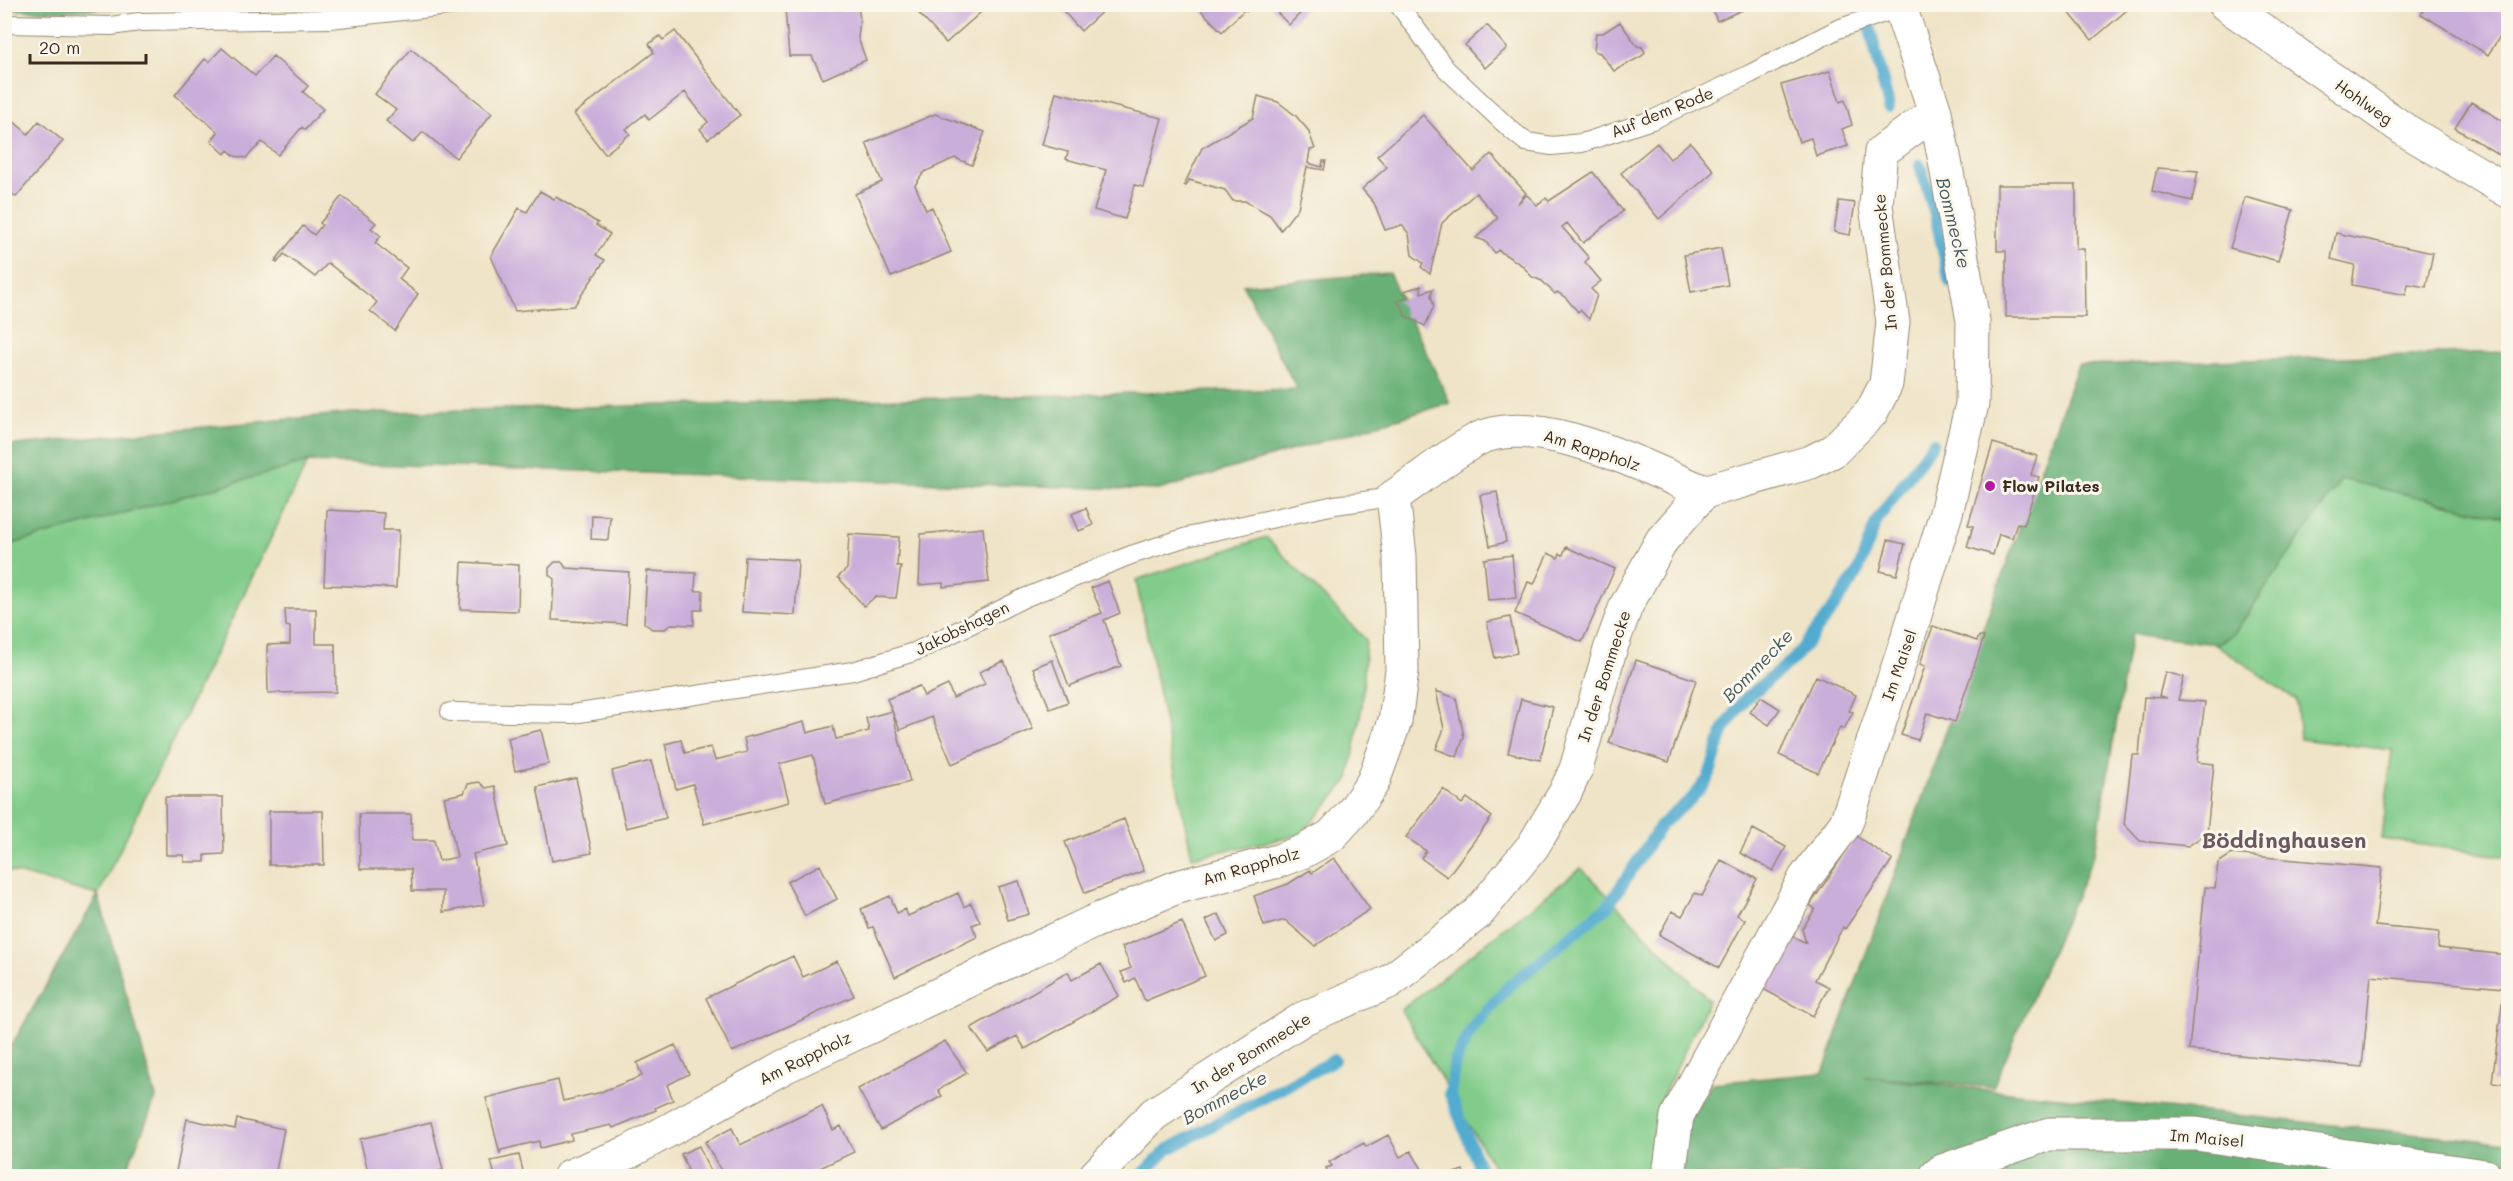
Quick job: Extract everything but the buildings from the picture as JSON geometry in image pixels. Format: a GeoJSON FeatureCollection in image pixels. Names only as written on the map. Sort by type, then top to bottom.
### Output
{"type":"FeatureCollection","features":[{"type":"Feature","properties":{"kind":"street","name":"Hohlweg"},"geometry":{"type":"LineString","coordinates":[[2225,4],[2405,130],[2508,192]]}},
{"type":"Feature","properties":{"kind":"street"},"geometry":{"type":"LineString","coordinates":[[1894,8],[1932,114]]}},
{"type":"Feature","properties":{"kind":"street","name":"In der Bommecke"},"geometry":{"type":"LineString","coordinates":[[1095,1176],[1154,1114],[1304,1018],[1389,982],[1478,913],[1533,846],[1565,793],[1576,769],[1610,650],[1626,606],[1662,540],[1704,492],[1811,462],[1833,451],[1856,431],[1880,399],[1886,384],[1893,322],[1876,206],[1881,152],[1932,114]]}},
{"type":"Feature","properties":{"kind":"street","name":"Im Maisel"},"geometry":{"type":"LineString","coordinates":[[1669,1176],[1677,1116],[1805,878],[1846,823],[1912,625],[1946,513],[1971,405],[1973,321],[1932,114]]}},
{"type":"Feature","properties":{"kind":"street","name":"Am Rappholz"},"geometry":{"type":"LineString","coordinates":[[570,1176],[629,1152],[786,1066],[1093,921],[1177,887],[1278,861],[1304,851],[1331,836],[1352,813],[1373,782],[1395,721],[1402,671],[1400,556],[1393,497],[1477,440],[1508,430],[1551,435],[1613,454],[1704,492]]}},
{"type":"Feature","properties":{"kind":"street","name":"Im Maisel"},"geometry":{"type":"LineString","coordinates":[[1936,1176],[1942,1171],[2049,1134],[2196,1134],[2485,1176]]}},
{"type":"Feature","properties":{"kind":"lane"},"geometry":{"type":"LineString","coordinates":[[4,24],[111,26],[140,22],[330,19],[466,4]]}},
{"type":"Feature","properties":{"kind":"lane","name":"Auf dem Rode"},"geometry":{"type":"LineString","coordinates":[[1398,4],[1446,69],[1502,121],[1526,142],[1552,146],[1582,143],[1652,120],[1838,29],[1894,8]]}},
{"type":"Feature","properties":{"kind":"lane","name":"Jakobshagen"},"geometry":{"type":"LineString","coordinates":[[450,712],[572,714],[853,671],[917,651],[1024,598],[1131,555],[1187,537],[1335,505],[1393,497]]}},
{"type":"Feature","properties":{"kind":"green space"},"geometry":{"type":"Polygon","coordinates":[[[5,4],[194,5],[57,11],[5,10],[5,4]]]}},
{"type":"Feature","properties":{"kind":"green space"},"geometry":{"type":"Polygon","coordinates":[[[1389,273],[1450,403],[1159,490],[308,462],[5,546],[5,446],[352,413],[1297,389],[1243,285],[1389,273]]]}},
{"type":"Feature","properties":{"kind":"green space"},"geometry":{"type":"Polygon","coordinates":[[[2508,352],[2508,518],[2341,479],[2233,635],[2216,644],[2131,634],[2095,852],[1993,1087],[1864,1077],[2508,1143],[2508,1176],[1681,1176],[1685,1124],[1712,1083],[1823,1073],[2078,365],[2508,352]]]}},
{"type":"Feature","properties":{"kind":"green space"},"geometry":{"type":"Polygon","coordinates":[[[308,462],[98,895],[5,870],[4,546],[308,462]]]}},
{"type":"Feature","properties":{"kind":"green space"},"geometry":{"type":"Polygon","coordinates":[[[2341,479],[2508,518],[2508,857],[2382,839],[2392,750],[2300,739],[2296,700],[2216,644],[2233,635],[2341,479]]]}},
{"type":"Feature","properties":{"kind":"green space"},"geometry":{"type":"Polygon","coordinates":[[[1266,537],[1366,640],[1362,706],[1349,779],[1301,835],[1192,857],[1136,580],[1266,537]]]}},
{"type":"Feature","properties":{"kind":"green space"},"geometry":{"type":"Polygon","coordinates":[[[1581,868],[1709,1000],[1659,1104],[1646,1176],[1499,1176],[1401,1010],[1581,868]]]}},
{"type":"Feature","properties":{"kind":"green space"},"geometry":{"type":"Polygon","coordinates":[[[98,895],[156,1098],[124,1176],[5,1176],[5,1057],[98,895]]]}},
{"type":"Feature","properties":{"kind":"waterway","name":"Bommecke"},"geometry":{"type":"LineString","coordinates":[[1864,4],[1889,107]]}},
{"type":"Feature","properties":{"kind":"waterway","name":"Bommecke"},"geometry":{"type":"LineString","coordinates":[[1920,165],[1935,215],[1950,282]]}},
{"type":"Feature","properties":{"kind":"waterway","name":"Bommecke"},"geometry":{"type":"LineString","coordinates":[[1483,1176],[1450,1094],[1455,1061],[1474,1025],[1510,985],[1608,906],[1661,825],[1692,798],[1708,779],[1724,729],[1745,699],[1793,660],[1830,613],[1857,574],[1877,520],[1933,443]]}},
{"type":"Feature","properties":{"kind":"waterway","name":"Bommecke"},"geometry":{"type":"LineString","coordinates":[[1141,1176],[1167,1150],[1334,1060]]}},
{"type":"Feature","properties":{"kind":"place","name":"Flow Pilates"},"geometry":{"type":"Point","coordinates":[1990,486]}},
{"type":"Feature","properties":{"kind":"district","name":"Böddinghausen"},"geometry":{"type":"Point","coordinates":[2284,840]}}]}
